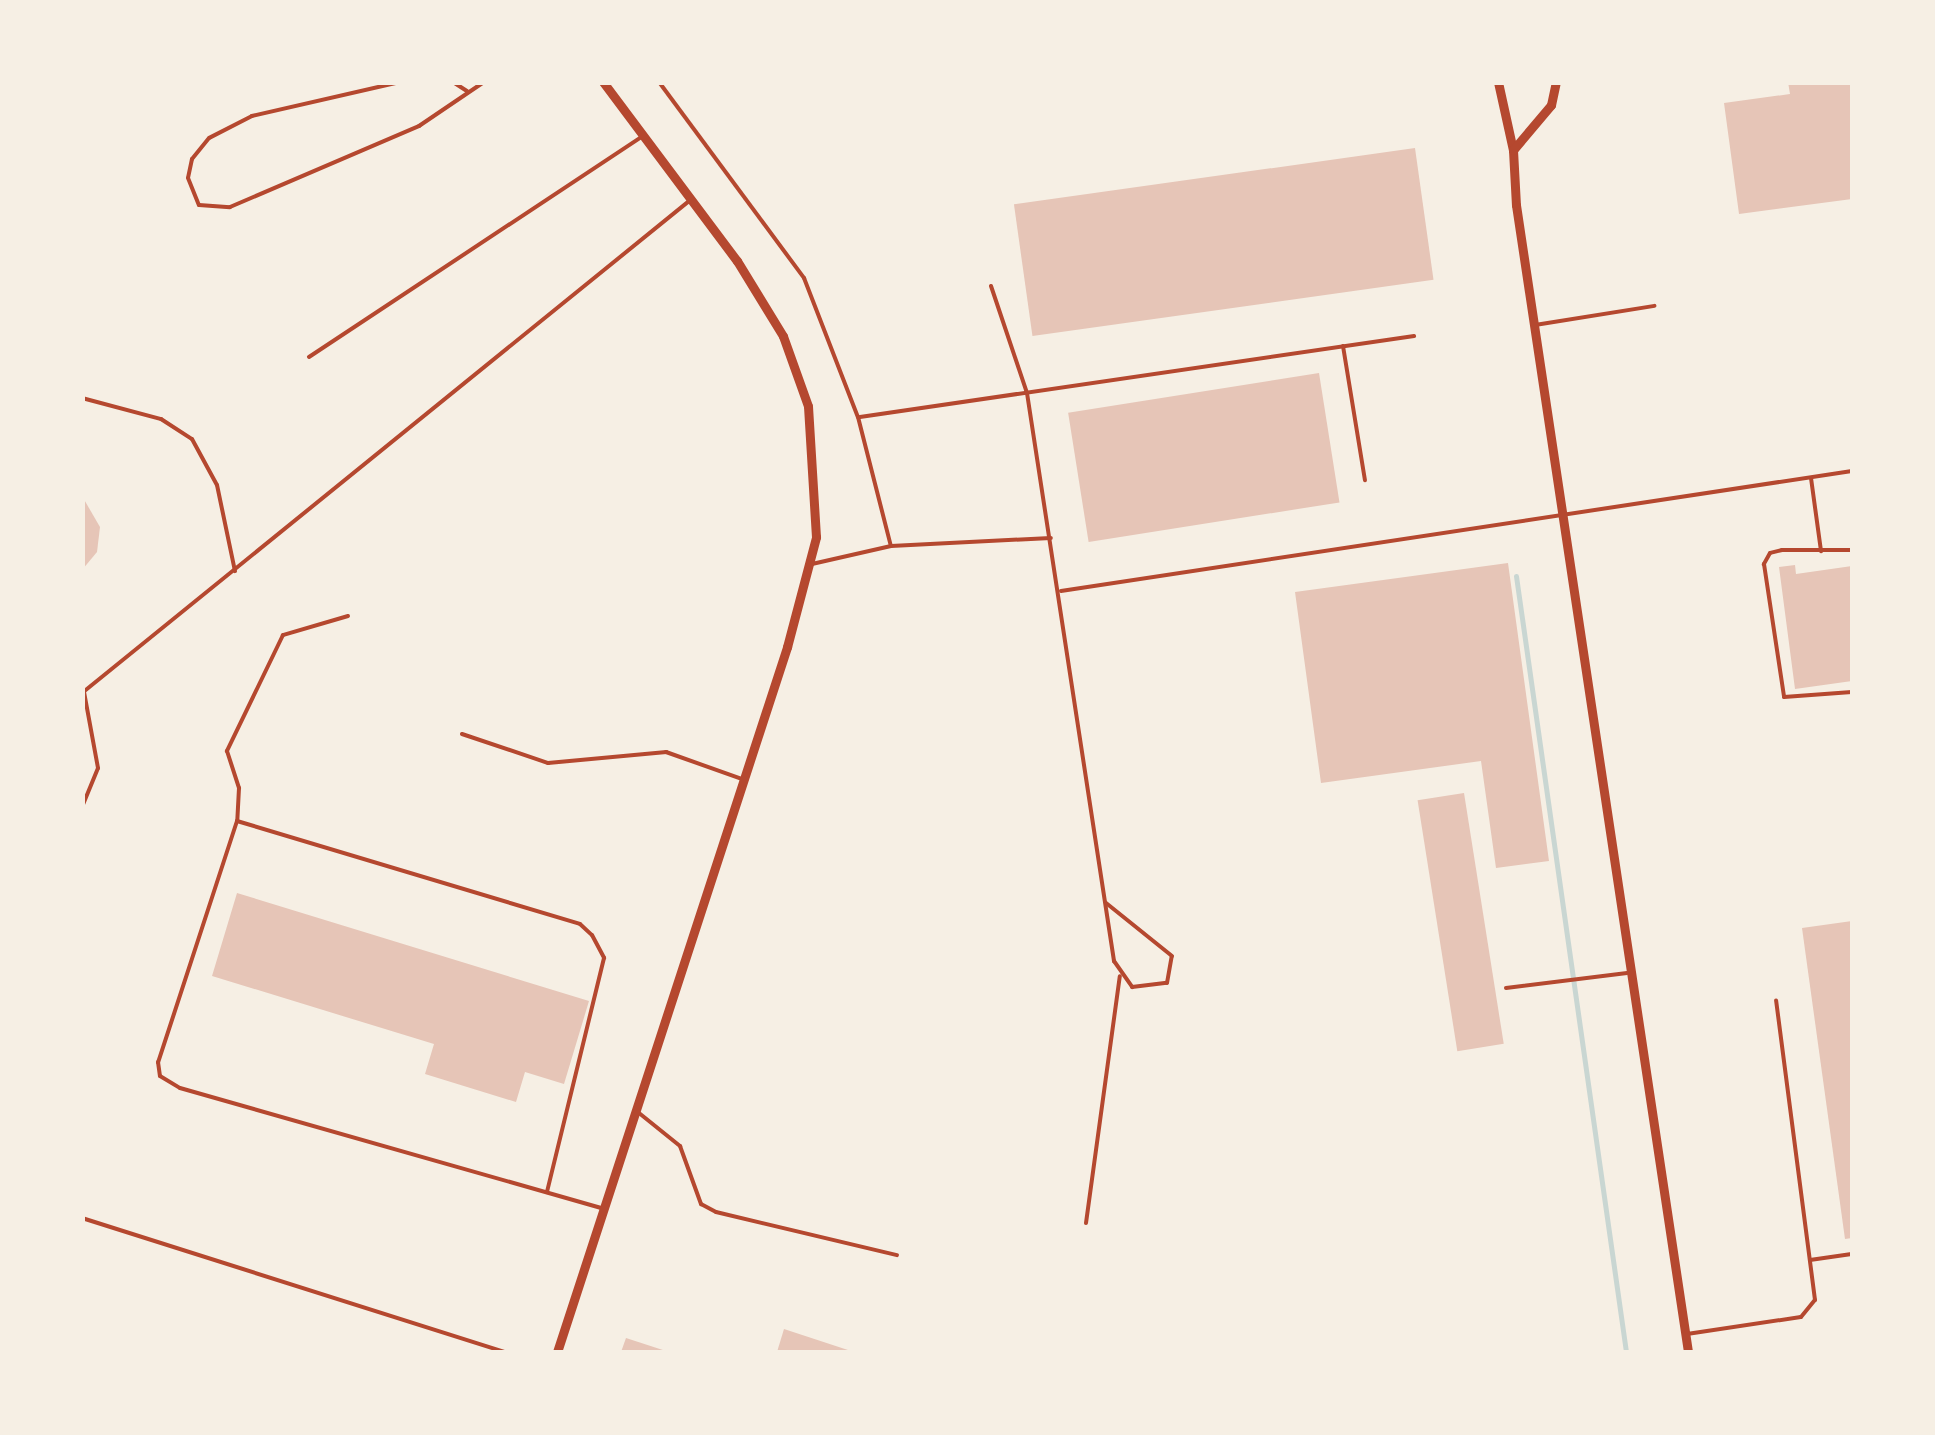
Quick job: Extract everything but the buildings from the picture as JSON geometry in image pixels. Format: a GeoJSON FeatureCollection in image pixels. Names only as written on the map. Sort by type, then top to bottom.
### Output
{"type":"FeatureCollection","features":[{"type":"Feature","properties":{"kind":"street"},"geometry":{"type":"LineString","coordinates":[[557,1352],[811,564],[814,444],[798,371],[762,298],[603,82]]}},
{"type":"Feature","properties":{"kind":"street"},"geometry":{"type":"LineString","coordinates":[[1498,82],[1513,150],[1534,325],[1688,1352]]}},
{"type":"Feature","properties":{"kind":"street"},"geometry":{"type":"LineString","coordinates":[[1513,150],[1552,105],[1556,82]]}},
{"type":"Feature","properties":{"kind":"lane"},"geometry":{"type":"LineString","coordinates":[[400,82],[252,116],[208,138],[188,178],[199,205],[230,207],[419,126],[484,82]]}},
{"type":"Feature","properties":{"kind":"lane"},"geometry":{"type":"LineString","coordinates":[[453,82],[467,92]]}},
{"type":"Feature","properties":{"kind":"lane"},"geometry":{"type":"LineString","coordinates":[[659,82],[804,278],[858,417],[890,546]]}},
{"type":"Feature","properties":{"kind":"lane"},"geometry":{"type":"LineString","coordinates":[[308,357],[644,135]]}},
{"type":"Feature","properties":{"kind":"lane"},"geometry":{"type":"LineString","coordinates":[[82,807],[98,768],[83,693],[692,198]]}},
{"type":"Feature","properties":{"kind":"lane"},"geometry":{"type":"LineString","coordinates":[[991,286],[1026,393],[1061,591],[1120,976],[1086,1223]]}},
{"type":"Feature","properties":{"kind":"lane"},"geometry":{"type":"LineString","coordinates":[[1534,325],[1654,306]]}},
{"type":"Feature","properties":{"kind":"lane"},"geometry":{"type":"LineString","coordinates":[[858,417],[1414,336]]}},
{"type":"Feature","properties":{"kind":"lane"},"geometry":{"type":"LineString","coordinates":[[1342,346],[1364,480]]}},
{"type":"Feature","properties":{"kind":"lane"},"geometry":{"type":"LineString","coordinates":[[82,398],[161,419],[192,439],[217,485],[235,571]]}},
{"type":"Feature","properties":{"kind":"lane"},"geometry":{"type":"LineString","coordinates":[[1061,591],[1852,472]]}},
{"type":"Feature","properties":{"kind":"lane"},"geometry":{"type":"LineString","coordinates":[[1810,478],[1820,551]]}},
{"type":"Feature","properties":{"kind":"lane"},"geometry":{"type":"LineString","coordinates":[[811,564],[890,546],[1052,538]]}},
{"type":"Feature","properties":{"kind":"lane"},"geometry":{"type":"LineString","coordinates":[[1852,550],[1765,557],[1779,690],[1793,700],[1852,692]]}},
{"type":"Feature","properties":{"kind":"lane"},"geometry":{"type":"LineString","coordinates":[[348,616],[283,635],[228,751],[239,788],[238,821],[158,1062],[160,1076],[180,1088],[604,1210]]}},
{"type":"Feature","properties":{"kind":"lane"},"geometry":{"type":"LineString","coordinates":[[462,734],[548,763],[666,752],[742,779]]}},
{"type":"Feature","properties":{"kind":"lane"},"geometry":{"type":"LineString","coordinates":[[238,821],[580,924],[592,935],[604,958],[547,1192]]}},
{"type":"Feature","properties":{"kind":"lane"},"geometry":{"type":"LineString","coordinates":[[1106,902],[1151,934],[1175,965],[1156,988],[1132,986],[1120,976]]}},
{"type":"Feature","properties":{"kind":"lane"},"geometry":{"type":"LineString","coordinates":[[1506,988],[1632,972]]}},
{"type":"Feature","properties":{"kind":"lane"},"geometry":{"type":"LineString","coordinates":[[1686,1334],[1812,1311],[1810,1260],[1776,1002]]}},
{"type":"Feature","properties":{"kind":"lane"},"geometry":{"type":"LineString","coordinates":[[636,1110],[680,1146],[701,1204],[716,1212],[896,1255]]}},
{"type":"Feature","properties":{"kind":"lane"},"geometry":{"type":"LineString","coordinates":[[82,1218],[504,1352]]}},
{"type":"Feature","properties":{"kind":"lane"},"geometry":{"type":"LineString","coordinates":[[1810,1260],[1852,1254]]}},
{"type":"Feature","properties":{"kind":"waterway"},"geometry":{"type":"LineString","coordinates":[[1516,576],[1626,1352]]}}]}
